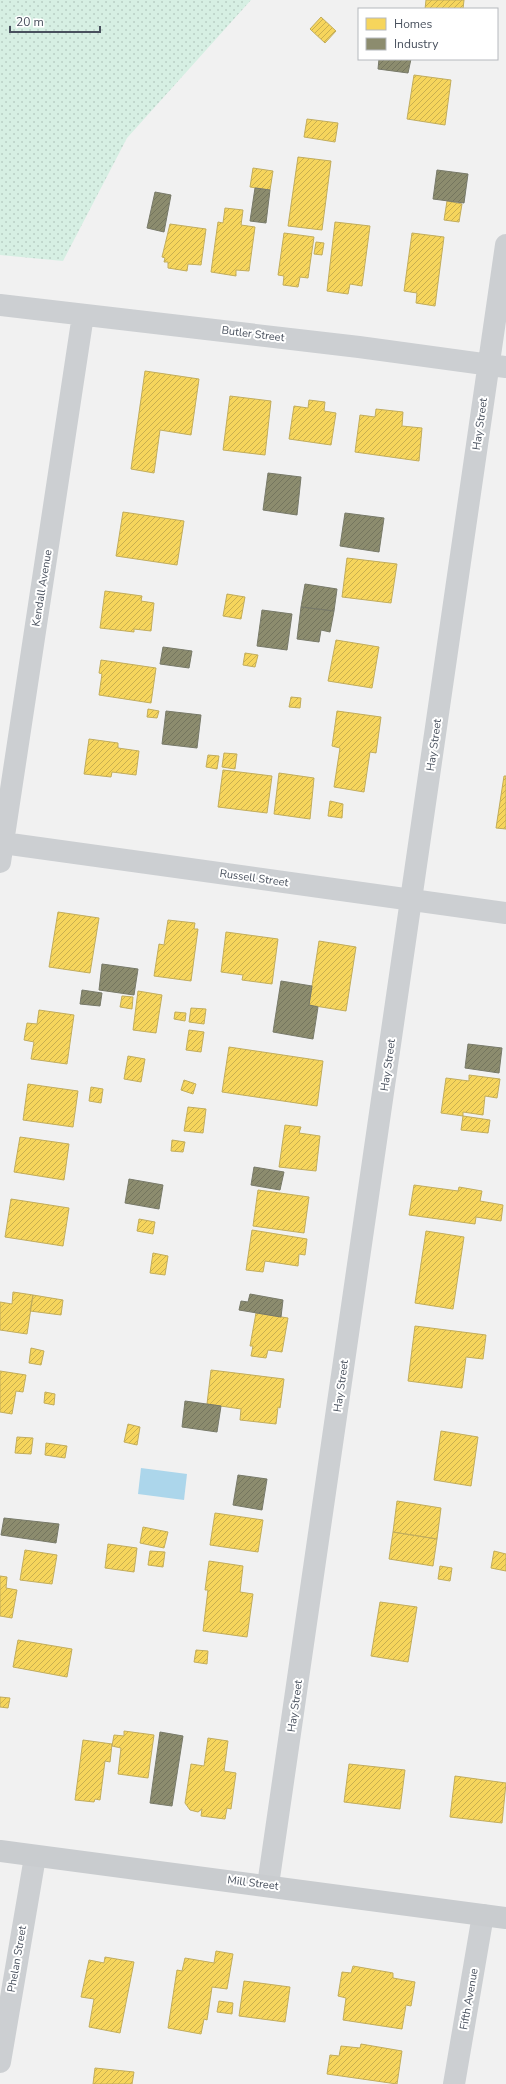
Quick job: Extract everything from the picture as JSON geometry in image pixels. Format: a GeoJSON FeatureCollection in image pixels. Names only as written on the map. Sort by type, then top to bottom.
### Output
{"type":"FeatureCollection","features":[{"type":"Feature","properties":{"kind":"main road","name":"Mill Street"},"geometry":{"type":"LineString","coordinates":[[0,1851],[35,1857],[268,1885],[506,1918]]}},
{"type":"Feature","properties":{"kind":"street","name":"Hay Street"},"geometry":{"type":"LineString","coordinates":[[268,1885],[412,901],[497,366],[506,245]]}},
{"type":"Feature","properties":{"kind":"street","name":"Butler Street"},"geometry":{"type":"LineString","coordinates":[[0,305],[366,348],[497,366]]}},
{"type":"Feature","properties":{"kind":"street","name":"Kendall Avenue"},"geometry":{"type":"LineString","coordinates":[[1,852],[83,315]]}},
{"type":"Feature","properties":{"kind":"street","name":"Russell Street"},"geometry":{"type":"LineString","coordinates":[[1,852],[506,913]]}},
{"type":"Feature","properties":{"kind":"street","name":"Phelan Street"},"geometry":{"type":"LineString","coordinates":[[0,2062],[35,1857]]}},
{"type":"Feature","properties":{"kind":"street","name":"Fifth Avenue"},"geometry":{"type":"LineString","coordinates":[[454,2084],[483,1915]]}},
{"type":"Feature","properties":{"kind":"green space"},"geometry":{"type":"Polygon","coordinates":[[[0,0],[251,0],[127,138],[63,261],[0,255],[0,0]]]}},
{"type":"Feature","properties":{"kind":"water"},"geometry":{"type":"Polygon","coordinates":[[[141,1468],[187,1474],[184,1500],[138,1494],[141,1468]]]}},
{"type":"Feature","properties":{"kind":"building: Homes"},"geometry":{"type":"Polygon","coordinates":[[[426,0],[464,0],[463,8],[425,8],[426,0]]]}},
{"type":"Feature","properties":{"kind":"building: Homes"},"geometry":{"type":"Polygon","coordinates":[[[321,17],[336,31],[325,43],[310,29],[321,17]]]}},
{"type":"Feature","properties":{"kind":"building: Homes"},"geometry":{"type":"Polygon","coordinates":[[[414,75],[451,80],[445,125],[407,119],[414,75]]]}},
{"type":"Feature","properties":{"kind":"building: Homes"},"geometry":{"type":"Polygon","coordinates":[[[307,119],[338,123],[335,142],[304,137],[307,119]]]}},
{"type":"Feature","properties":{"kind":"building: Homes"},"geometry":{"type":"Polygon","coordinates":[[[298,157],[331,161],[322,230],[288,226],[298,157]]]}},
{"type":"Feature","properties":{"kind":"building: Homes"},"geometry":{"type":"Polygon","coordinates":[[[253,168],[273,171],[270,190],[250,187],[253,168]]]}},
{"type":"Feature","properties":{"kind":"building: Homes"},"geometry":{"type":"Polygon","coordinates":[[[447,201],[462,204],[459,222],[444,220],[447,201]]]}},
{"type":"Feature","properties":{"kind":"building: Homes"},"geometry":{"type":"Polygon","coordinates":[[[225,208],[243,210],[241,225],[255,227],[249,271],[236,270],[236,276],[211,272],[218,222],[223,223],[225,208]]]}},
{"type":"Feature","properties":{"kind":"building: Homes"},"geometry":{"type":"Polygon","coordinates":[[[335,222],[370,226],[362,286],[350,284],[348,294],[327,291],[335,222]]]}},
{"type":"Feature","properties":{"kind":"building: Homes"},"geometry":{"type":"Polygon","coordinates":[[[170,224],[206,229],[201,265],[188,264],[187,271],[168,268],[168,262],[164,262],[165,258],[162,257],[170,224]]]}},
{"type":"Feature","properties":{"kind":"building: Homes"},"geometry":{"type":"Polygon","coordinates":[[[284,233],[314,237],[308,278],[300,277],[298,287],[283,285],[284,276],[278,275],[284,233]]]}},
{"type":"Feature","properties":{"kind":"building: Homes"},"geometry":{"type":"Polygon","coordinates":[[[412,233],[444,237],[435,306],[416,303],[417,293],[404,291],[412,233]]]}},
{"type":"Feature","properties":{"kind":"building: Homes"},"geometry":{"type":"Polygon","coordinates":[[[316,242],[324,243],[322,255],[314,254],[316,242]]]}},
{"type":"Feature","properties":{"kind":"building: Homes"},"geometry":{"type":"Polygon","coordinates":[[[145,371],[199,379],[191,435],[160,430],[154,473],[131,469],[145,371]]]}},
{"type":"Feature","properties":{"kind":"building: Homes"},"geometry":{"type":"Polygon","coordinates":[[[230,396],[271,401],[265,455],[223,450],[230,396]]]}},
{"type":"Feature","properties":{"kind":"building: Homes"},"geometry":{"type":"Polygon","coordinates":[[[309,400],[325,402],[324,411],[336,413],[331,445],[289,439],[294,406],[308,408],[309,400]]]}},
{"type":"Feature","properties":{"kind":"building: Homes"},"geometry":{"type":"Polygon","coordinates":[[[376,409],[403,412],[402,426],[422,428],[419,461],[355,452],[360,415],[375,417],[376,409]]]}},
{"type":"Feature","properties":{"kind":"building: Homes"},"geometry":{"type":"Polygon","coordinates":[[[123,512],[184,521],[177,565],[116,556],[123,512]]]}},
{"type":"Feature","properties":{"kind":"building: Homes"},"geometry":{"type":"Polygon","coordinates":[[[347,558],[397,564],[391,603],[342,597],[347,558]]]}},
{"type":"Feature","properties":{"kind":"building: Homes"},"geometry":{"type":"Polygon","coordinates":[[[105,591],[142,596],[141,601],[154,603],[151,631],[134,629],[134,632],[100,628],[105,591]]]}},
{"type":"Feature","properties":{"kind":"building: Homes"},"geometry":{"type":"Polygon","coordinates":[[[227,594],[245,597],[241,619],[223,616],[227,594]]]}},
{"type":"Feature","properties":{"kind":"building: Homes"},"geometry":{"type":"Polygon","coordinates":[[[336,640],[379,647],[372,688],[328,681],[336,640]]]}},
{"type":"Feature","properties":{"kind":"building: Homes"},"geometry":{"type":"Polygon","coordinates":[[[245,653],[258,655],[255,667],[243,665],[245,653]]]}},
{"type":"Feature","properties":{"kind":"building: Homes"},"geometry":{"type":"Polygon","coordinates":[[[101,660],[156,668],[151,703],[99,695],[102,674],[99,673],[101,660]]]}},
{"type":"Feature","properties":{"kind":"building: Homes"},"geometry":{"type":"Polygon","coordinates":[[[291,697],[301,698],[300,708],[289,707],[291,697]]]}},
{"type":"Feature","properties":{"kind":"building: Homes"},"geometry":{"type":"Polygon","coordinates":[[[148,709],[159,711],[157,718],[147,717],[148,709]]]}},
{"type":"Feature","properties":{"kind":"building: Homes"},"geometry":{"type":"Polygon","coordinates":[[[337,711],[381,717],[376,753],[370,752],[364,792],[334,787],[340,748],[332,746],[337,711]]]}},
{"type":"Feature","properties":{"kind":"building: Homes"},"geometry":{"type":"Polygon","coordinates":[[[89,739],[118,743],[118,748],[139,751],[136,775],[112,772],[111,777],[84,774],[89,739]]]}},
{"type":"Feature","properties":{"kind":"building: Homes"},"geometry":{"type":"Polygon","coordinates":[[[224,753],[237,754],[235,769],[222,767],[224,753]]]}},
{"type":"Feature","properties":{"kind":"building: Homes"},"geometry":{"type":"Polygon","coordinates":[[[208,755],[219,756],[217,769],[206,767],[208,755]]]}},
{"type":"Feature","properties":{"kind":"building: Homes"},"geometry":{"type":"Polygon","coordinates":[[[223,770],[272,776],[267,813],[218,807],[223,770]]]}},
{"type":"Feature","properties":{"kind":"building: Homes"},"geometry":{"type":"Polygon","coordinates":[[[279,773],[314,778],[310,819],[274,814],[279,773]]]}},
{"type":"Feature","properties":{"kind":"building: Homes"},"geometry":{"type":"Polygon","coordinates":[[[504,776],[506,776],[506,829],[496,828],[504,776]]]}},
{"type":"Feature","properties":{"kind":"building: Homes"},"geometry":{"type":"Polygon","coordinates":[[[330,801],[343,804],[342,818],[328,816],[330,801]]]}},
{"type":"Feature","properties":{"kind":"building: Homes"},"geometry":{"type":"Polygon","coordinates":[[[58,912],[99,918],[90,973],[49,967],[58,912]]]}},
{"type":"Feature","properties":{"kind":"building: Homes"},"geometry":{"type":"Polygon","coordinates":[[[168,920],[195,923],[194,929],[198,929],[191,981],[154,976],[159,944],[164,945],[168,920]]]}},
{"type":"Feature","properties":{"kind":"building: Homes"},"geometry":{"type":"Polygon","coordinates":[[[226,932],[278,939],[272,984],[242,980],[243,975],[221,972],[226,932]]]}},
{"type":"Feature","properties":{"kind":"building: Homes"},"geometry":{"type":"Polygon","coordinates":[[[319,941],[356,947],[346,1011],[309,1005],[319,941]]]}},
{"type":"Feature","properties":{"kind":"building: Homes"},"geometry":{"type":"Polygon","coordinates":[[[138,991],[162,995],[156,1033],[133,1030],[138,991]]]}},
{"type":"Feature","properties":{"kind":"building: Homes"},"geometry":{"type":"Polygon","coordinates":[[[122,996],[133,997],[132,1009],[120,1007],[122,996]]]}},
{"type":"Feature","properties":{"kind":"building: Homes"},"geometry":{"type":"Polygon","coordinates":[[[191,1008],[206,1009],[204,1024],[189,1022],[191,1008]]]}},
{"type":"Feature","properties":{"kind":"building: Homes"},"geometry":{"type":"Polygon","coordinates":[[[39,1010],[74,1015],[67,1064],[31,1059],[34,1042],[24,1040],[27,1023],[37,1024],[39,1010]]]}},
{"type":"Feature","properties":{"kind":"building: Homes"},"geometry":{"type":"Polygon","coordinates":[[[175,1012],[186,1013],[185,1021],[174,1019],[175,1012]]]}},
{"type":"Feature","properties":{"kind":"building: Homes"},"geometry":{"type":"Polygon","coordinates":[[[189,1030],[204,1032],[201,1052],[186,1050],[189,1030]]]}},
{"type":"Feature","properties":{"kind":"building: Homes"},"geometry":{"type":"Polygon","coordinates":[[[229,1047],[323,1061],[317,1106],[222,1092],[229,1047]]]}},
{"type":"Feature","properties":{"kind":"building: Homes"},"geometry":{"type":"Polygon","coordinates":[[[128,1056],[145,1059],[141,1082],[124,1079],[128,1056]]]}},
{"type":"Feature","properties":{"kind":"building: Homes"},"geometry":{"type":"Polygon","coordinates":[[[469,1075],[500,1079],[497,1098],[485,1096],[483,1115],[463,1112],[463,1116],[441,1113],[446,1078],[469,1081],[469,1075]]]}},
{"type":"Feature","properties":{"kind":"building: Homes"},"geometry":{"type":"Polygon","coordinates":[[[184,1080],[196,1084],[193,1094],[181,1090],[184,1080]]]}},
{"type":"Feature","properties":{"kind":"building: Homes"},"geometry":{"type":"Polygon","coordinates":[[[28,1084],[78,1091],[73,1127],[23,1120],[28,1084]]]}},
{"type":"Feature","properties":{"kind":"building: Homes"},"geometry":{"type":"Polygon","coordinates":[[[91,1087],[103,1089],[101,1103],[89,1101],[91,1087]]]}},
{"type":"Feature","properties":{"kind":"building: Homes"},"geometry":{"type":"Polygon","coordinates":[[[188,1107],[206,1109],[203,1133],[184,1131],[188,1107]]]}},
{"type":"Feature","properties":{"kind":"building: Homes"},"geometry":{"type":"Polygon","coordinates":[[[463,1116],[490,1120],[488,1133],[461,1130],[463,1116]]]}},
{"type":"Feature","properties":{"kind":"building: Homes"},"geometry":{"type":"Polygon","coordinates":[[[285,1125],[301,1127],[299,1133],[320,1136],[316,1171],[279,1167],[285,1125]]]}},
{"type":"Feature","properties":{"kind":"building: Homes"},"geometry":{"type":"Polygon","coordinates":[[[20,1137],[69,1144],[64,1180],[14,1172],[20,1137]]]}},
{"type":"Feature","properties":{"kind":"building: Homes"},"geometry":{"type":"Polygon","coordinates":[[[172,1140],[185,1142],[183,1152],[171,1151],[172,1140]]]}},
{"type":"Feature","properties":{"kind":"building: Homes"},"geometry":{"type":"Polygon","coordinates":[[[414,1185],[458,1191],[459,1187],[482,1191],[480,1201],[503,1205],[501,1221],[476,1217],[475,1224],[409,1215],[414,1185]]]}},
{"type":"Feature","properties":{"kind":"building: Homes"},"geometry":{"type":"Polygon","coordinates":[[[258,1190],[309,1197],[304,1233],[253,1226],[258,1190]]]}},
{"type":"Feature","properties":{"kind":"building: Homes"},"geometry":{"type":"Polygon","coordinates":[[[11,1199],[69,1208],[63,1246],[5,1237],[11,1199]]]}},
{"type":"Feature","properties":{"kind":"building: Homes"},"geometry":{"type":"Polygon","coordinates":[[[139,1219],[155,1222],[153,1234],[137,1231],[139,1219]]]}},
{"type":"Feature","properties":{"kind":"building: Homes"},"geometry":{"type":"Polygon","coordinates":[[[252,1230],[307,1239],[305,1255],[299,1254],[298,1266],[265,1261],[263,1272],[246,1270],[252,1230]]]}},
{"type":"Feature","properties":{"kind":"building: Homes"},"geometry":{"type":"Polygon","coordinates":[[[426,1231],[464,1237],[453,1309],[415,1303],[426,1231]]]}},
{"type":"Feature","properties":{"kind":"building: Homes"},"geometry":{"type":"Polygon","coordinates":[[[153,1253],[168,1256],[165,1275],[150,1273],[153,1253]]]}},
{"type":"Feature","properties":{"kind":"building: Homes"},"geometry":{"type":"Polygon","coordinates":[[[13,1292],[33,1295],[27,1334],[0,1330],[0,1302],[12,1304],[13,1292]]]}},
{"type":"Feature","properties":{"kind":"building: Homes"},"geometry":{"type":"Polygon","coordinates":[[[33,1295],[63,1300],[61,1315],[30,1311],[33,1295]]]}},
{"type":"Feature","properties":{"kind":"building: Homes"},"geometry":{"type":"Polygon","coordinates":[[[256,1313],[288,1318],[282,1352],[268,1350],[266,1358],[251,1356],[253,1346],[250,1346],[256,1313]]]}},
{"type":"Feature","properties":{"kind":"building: Homes"},"geometry":{"type":"Polygon","coordinates":[[[415,1326],[486,1335],[483,1359],[466,1357],[462,1388],[408,1381],[415,1326]]]}},
{"type":"Feature","properties":{"kind":"building: Homes"},"geometry":{"type":"Polygon","coordinates":[[[31,1348],[44,1351],[41,1365],[29,1363],[31,1348]]]}},
{"type":"Feature","properties":{"kind":"building: Homes"},"geometry":{"type":"Polygon","coordinates":[[[211,1370],[284,1379],[276,1424],[240,1420],[241,1409],[207,1404],[211,1370]]]}},
{"type":"Feature","properties":{"kind":"building: Homes"},"geometry":{"type":"Polygon","coordinates":[[[0,1371],[26,1375],[23,1392],[16,1391],[12,1414],[0,1412],[0,1371]]]}},
{"type":"Feature","properties":{"kind":"building: Homes"},"geometry":{"type":"Polygon","coordinates":[[[45,1392],[55,1394],[54,1405],[44,1403],[45,1392]]]}},
{"type":"Feature","properties":{"kind":"building: Homes"},"geometry":{"type":"Polygon","coordinates":[[[128,1424],[140,1427],[137,1445],[124,1442],[128,1424]]]}},
{"type":"Feature","properties":{"kind":"building: Homes"},"geometry":{"type":"Polygon","coordinates":[[[441,1431],[478,1437],[471,1486],[434,1480],[441,1431]]]}},
{"type":"Feature","properties":{"kind":"building: Homes"},"geometry":{"type":"Polygon","coordinates":[[[17,1437],[33,1438],[31,1454],[15,1453],[17,1437]]]}},
{"type":"Feature","properties":{"kind":"building: Homes"},"geometry":{"type":"Polygon","coordinates":[[[46,1443],[67,1446],[65,1458],[45,1455],[46,1443]]]}},
{"type":"Feature","properties":{"kind":"building: Homes"},"geometry":{"type":"Polygon","coordinates":[[[397,1501],[441,1508],[437,1539],[393,1532],[397,1501]]]}},
{"type":"Feature","properties":{"kind":"building: Homes"},"geometry":{"type":"Polygon","coordinates":[[[215,1513],[263,1520],[258,1552],[210,1545],[215,1513]]]}},
{"type":"Feature","properties":{"kind":"building: Homes"},"geometry":{"type":"Polygon","coordinates":[[[143,1527],[168,1532],[164,1548],[140,1543],[143,1527]]]}},
{"type":"Feature","properties":{"kind":"building: Homes"},"geometry":{"type":"Polygon","coordinates":[[[393,1532],[437,1539],[433,1566],[389,1559],[393,1532]]]}},
{"type":"Feature","properties":{"kind":"building: Homes"},"geometry":{"type":"Polygon","coordinates":[[[108,1544],[137,1548],[134,1572],[105,1568],[108,1544]]]}},
{"type":"Feature","properties":{"kind":"building: Homes"},"geometry":{"type":"Polygon","coordinates":[[[25,1550],[57,1555],[52,1584],[20,1580],[25,1550]]]}},
{"type":"Feature","properties":{"kind":"building: Homes"},"geometry":{"type":"Polygon","coordinates":[[[150,1551],[165,1552],[163,1567],[148,1565],[150,1551]]]}},
{"type":"Feature","properties":{"kind":"building: Homes"},"geometry":{"type":"Polygon","coordinates":[[[494,1551],[506,1554],[506,1571],[491,1568],[494,1551]]]}},
{"type":"Feature","properties":{"kind":"building: Homes"},"geometry":{"type":"Polygon","coordinates":[[[209,1561],[243,1566],[240,1592],[253,1594],[247,1637],[203,1631],[208,1590],[205,1590],[209,1561]]]}},
{"type":"Feature","properties":{"kind":"building: Homes"},"geometry":{"type":"Polygon","coordinates":[[[440,1566],[452,1568],[450,1581],[438,1579],[440,1566]]]}},
{"type":"Feature","properties":{"kind":"building: Homes"},"geometry":{"type":"Polygon","coordinates":[[[0,1576],[7,1577],[6,1588],[17,1590],[12,1618],[0,1616],[0,1576]]]}},
{"type":"Feature","properties":{"kind":"building: Homes"},"geometry":{"type":"Polygon","coordinates":[[[380,1602],[417,1607],[408,1662],[371,1656],[380,1602]]]}},
{"type":"Feature","properties":{"kind":"building: Homes"},"geometry":{"type":"Polygon","coordinates":[[[18,1640],[72,1649],[67,1677],[13,1667],[18,1640]]]}},
{"type":"Feature","properties":{"kind":"building: Homes"},"geometry":{"type":"Polygon","coordinates":[[[196,1650],[208,1651],[207,1664],[194,1662],[196,1650]]]}},
{"type":"Feature","properties":{"kind":"building: Homes"},"geometry":{"type":"Polygon","coordinates":[[[0,1697],[10,1698],[8,1708],[0,1707],[0,1697]]]}},
{"type":"Feature","properties":{"kind":"building: Homes"},"geometry":{"type":"Polygon","coordinates":[[[124,1731],[154,1735],[148,1778],[118,1774],[121,1748],[112,1746],[114,1735],[124,1736],[124,1731]]]}},
{"type":"Feature","properties":{"kind":"building: Homes"},"geometry":{"type":"Polygon","coordinates":[[[208,1738],[228,1741],[224,1771],[236,1773],[231,1809],[227,1808],[225,1819],[201,1816],[202,1809],[198,1812],[190,1810],[185,1803],[191,1764],[204,1766],[208,1738]]]}},
{"type":"Feature","properties":{"kind":"building: Homes"},"geometry":{"type":"Polygon","coordinates":[[[83,1740],[112,1744],[110,1762],[105,1761],[100,1800],[95,1799],[94,1802],[75,1800],[83,1740]]]}},
{"type":"Feature","properties":{"kind":"building: Homes"},"geometry":{"type":"Polygon","coordinates":[[[349,1764],[405,1770],[400,1809],[344,1802],[349,1764]]]}},
{"type":"Feature","properties":{"kind":"building: Homes"},"geometry":{"type":"Polygon","coordinates":[[[455,1776],[506,1783],[502,1823],[450,1817],[455,1776]]]}},
{"type":"Feature","properties":{"kind":"building: Homes"},"geometry":{"type":"Polygon","coordinates":[[[216,1951],[233,1954],[227,1989],[212,1987],[207,2020],[204,2019],[201,2034],[168,2028],[177,1970],[182,1971],[185,1958],[214,1963],[216,1951]]]}},
{"type":"Feature","properties":{"kind":"building: Homes"},"geometry":{"type":"Polygon","coordinates":[[[105,1957],[134,1962],[120,2033],[89,2027],[94,1999],[81,1997],[89,1960],[104,1963],[105,1957]]]}},
{"type":"Feature","properties":{"kind":"building: Homes"},"geometry":{"type":"Polygon","coordinates":[[[353,1966],[393,1973],[393,1978],[415,1982],[411,2006],[406,2005],[402,2029],[343,2020],[346,1998],[338,1996],[342,1972],[351,1973],[353,1966]]]}},
{"type":"Feature","properties":{"kind":"building: Homes"},"geometry":{"type":"Polygon","coordinates":[[[244,1981],[290,1987],[285,2022],[239,2016],[244,1981]]]}},
{"type":"Feature","properties":{"kind":"building: Homes"},"geometry":{"type":"Polygon","coordinates":[[[219,2001],[233,2003],[232,2014],[217,2012],[219,2001]]]}},
{"type":"Feature","properties":{"kind":"building: Homes"},"geometry":{"type":"Polygon","coordinates":[[[361,2044],[402,2051],[397,2084],[327,2074],[330,2055],[339,2056],[341,2046],[360,2048],[361,2044]]]}},
{"type":"Feature","properties":{"kind":"building: Homes"},"geometry":{"type":"Polygon","coordinates":[[[95,2068],[134,2072],[132,2084],[93,2084],[95,2068]]]}},
{"type":"Feature","properties":{"kind":"building: Industry"},"geometry":{"type":"Polygon","coordinates":[[[379,60],[411,60],[408,73],[378,69],[379,60]]]}},
{"type":"Feature","properties":{"kind":"building: Industry"},"geometry":{"type":"Polygon","coordinates":[[[437,170],[468,174],[464,203],[433,199],[437,170]]]}},
{"type":"Feature","properties":{"kind":"building: Industry"},"geometry":{"type":"Polygon","coordinates":[[[255,188],[270,190],[266,223],[250,221],[255,188]]]}},
{"type":"Feature","properties":{"kind":"building: Industry"},"geometry":{"type":"Polygon","coordinates":[[[155,192],[171,195],[164,232],[147,228],[155,192]]]}},
{"type":"Feature","properties":{"kind":"building: Industry"},"geometry":{"type":"Polygon","coordinates":[[[268,473],[301,477],[297,515],[263,510],[268,473]]]}},
{"type":"Feature","properties":{"kind":"building: Industry"},"geometry":{"type":"Polygon","coordinates":[[[345,513],[384,518],[379,552],[340,546],[345,513]]]}},
{"type":"Feature","properties":{"kind":"building: Industry"},"geometry":{"type":"Polygon","coordinates":[[[305,584],[337,589],[334,611],[301,607],[305,584]]]}},
{"type":"Feature","properties":{"kind":"building: Industry"},"geometry":{"type":"Polygon","coordinates":[[[301,607],[334,611],[330,632],[321,630],[319,642],[297,639],[301,607]]]}},
{"type":"Feature","properties":{"kind":"building: Industry"},"geometry":{"type":"Polygon","coordinates":[[[262,610],[292,614],[287,650],[257,646],[262,610]]]}},
{"type":"Feature","properties":{"kind":"building: Industry"},"geometry":{"type":"Polygon","coordinates":[[[163,647],[192,651],[189,668],[160,664],[163,647]]]}},
{"type":"Feature","properties":{"kind":"building: Industry"},"geometry":{"type":"Polygon","coordinates":[[[166,711],[201,715],[197,748],[162,744],[166,711]]]}},
{"type":"Feature","properties":{"kind":"building: Industry"},"geometry":{"type":"Polygon","coordinates":[[[102,964],[138,969],[134,995],[99,990],[102,964]]]}},
{"type":"Feature","properties":{"kind":"building: Industry"},"geometry":{"type":"Polygon","coordinates":[[[281,981],[312,986],[309,1005],[318,1007],[313,1039],[273,1032],[281,981]]]}},
{"type":"Feature","properties":{"kind":"building: Industry"},"geometry":{"type":"Polygon","coordinates":[[[82,990],[102,993],[100,1006],[80,1004],[82,990]]]}},
{"type":"Feature","properties":{"kind":"building: Industry"},"geometry":{"type":"Polygon","coordinates":[[[468,1044],[502,1048],[499,1073],[465,1068],[468,1044]]]}},
{"type":"Feature","properties":{"kind":"building: Industry"},"geometry":{"type":"Polygon","coordinates":[[[254,1167],[284,1172],[280,1190],[251,1185],[254,1167]]]}},
{"type":"Feature","properties":{"kind":"building: Industry"},"geometry":{"type":"Polygon","coordinates":[[[129,1179],[163,1185],[159,1209],[125,1203],[129,1179]]]}},
{"type":"Feature","properties":{"kind":"building: Industry"},"geometry":{"type":"Polygon","coordinates":[[[250,1294],[283,1300],[281,1317],[239,1310],[241,1301],[248,1302],[250,1294]]]}},
{"type":"Feature","properties":{"kind":"building: Industry"},"geometry":{"type":"Polygon","coordinates":[[[185,1401],[221,1406],[217,1432],[182,1427],[185,1401]]]}},
{"type":"Feature","properties":{"kind":"building: Industry"},"geometry":{"type":"Polygon","coordinates":[[[238,1475],[267,1479],[262,1510],[233,1505],[238,1475]]]}},
{"type":"Feature","properties":{"kind":"building: Industry"},"geometry":{"type":"Polygon","coordinates":[[[4,1518],[59,1524],[56,1543],[1,1535],[4,1518]]]}},
{"type":"Feature","properties":{"kind":"building: Industry"},"geometry":{"type":"Polygon","coordinates":[[[160,1732],[183,1736],[172,1806],[150,1803],[160,1732]]]}}]}
